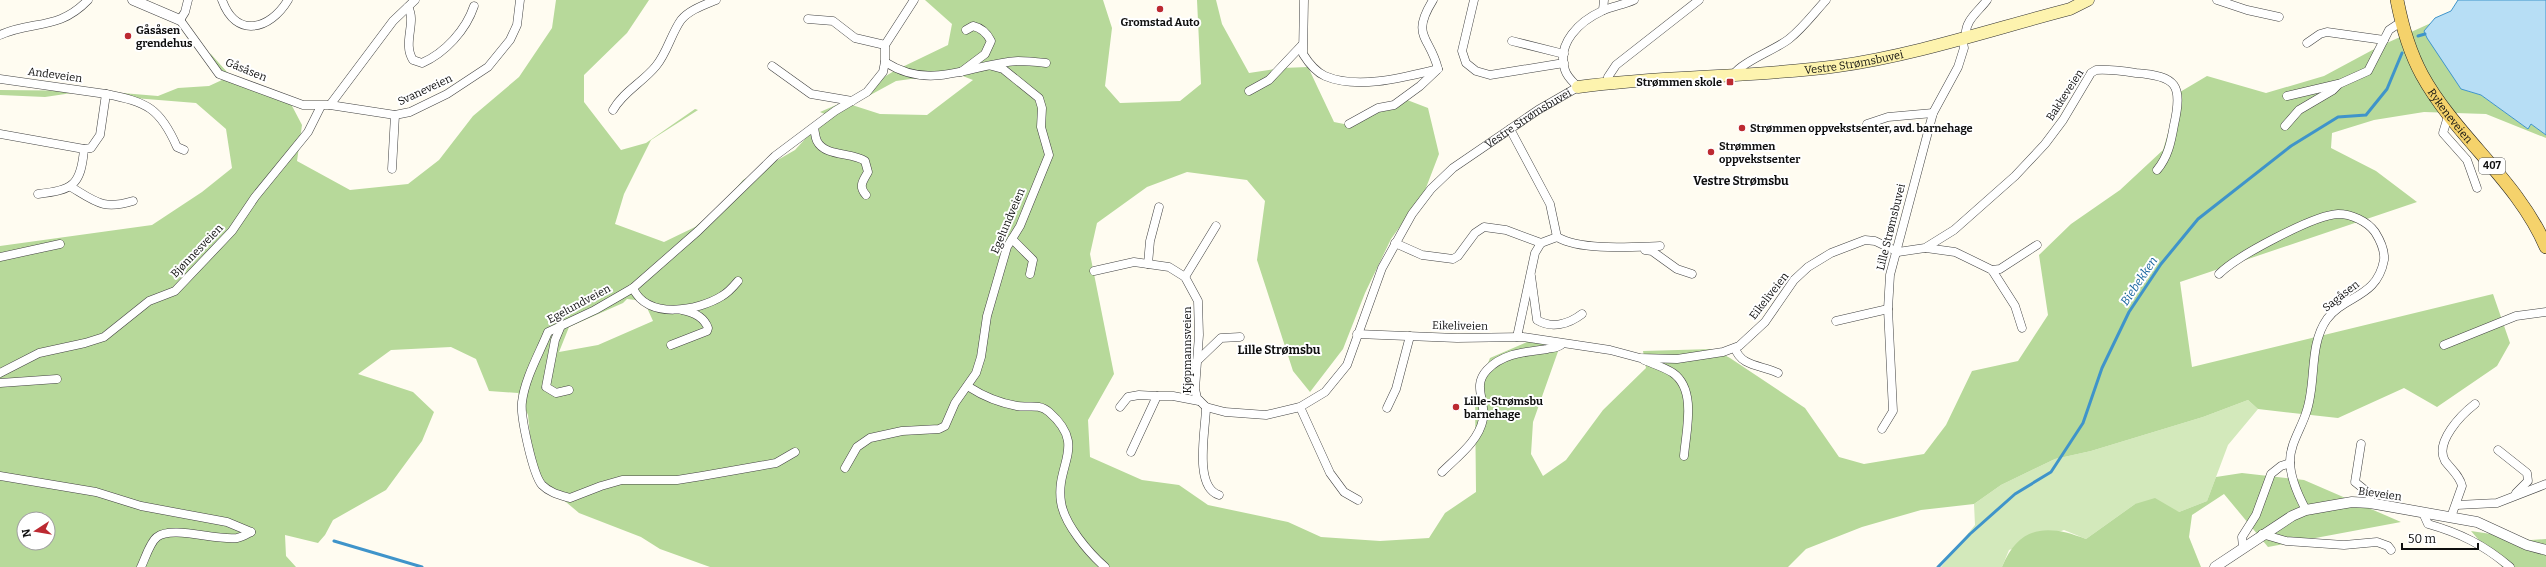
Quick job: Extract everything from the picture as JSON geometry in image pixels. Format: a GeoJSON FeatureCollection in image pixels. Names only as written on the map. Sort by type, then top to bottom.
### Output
{"type":"FeatureCollection","features":[{"type":"Feature","properties":{"kind":"main road","name":"Vestre Strømsbuvei"},"geometry":{"type":"LineString","coordinates":[[1578,87],[1608,83],[1856,63],[1932,47],[2070,9],[2088,0]]}},
{"type":"Feature","properties":{"kind":"main road","name":"Rykeneveien"},"geometry":{"type":"LineString","coordinates":[[2397,0],[2410,50],[2420,70],[2449,113],[2516,195],[2545,242]]}},
{"type":"Feature","properties":{"kind":"street"},"geometry":{"type":"LineString","coordinates":[[0,35],[55,22],[68,17],[88,0]]}},
{"type":"Feature","properties":{"kind":"street"},"geometry":{"type":"LineString","coordinates":[[133,0],[180,20],[186,12],[188,0]]}},
{"type":"Feature","properties":{"kind":"street"},"geometry":{"type":"LineString","coordinates":[[222,0],[227,14],[236,21],[252,26],[274,19],[288,0]]}},
{"type":"Feature","properties":{"kind":"street"},"geometry":{"type":"LineString","coordinates":[[330,105],[393,21],[416,0]]}},
{"type":"Feature","properties":{"kind":"street","name":"Svaneveien"},"geometry":{"type":"LineString","coordinates":[[330,105],[395,115],[410,112],[447,94],[488,67],[510,40],[517,25],[520,0]]}},
{"type":"Feature","properties":{"kind":"street"},"geometry":{"type":"LineString","coordinates":[[613,110],[621,98],[644,80],[657,66],[681,20],[696,8],[716,0]]}},
{"type":"Feature","properties":{"kind":"street"},"geometry":{"type":"LineString","coordinates":[[808,19],[833,21],[855,38],[885,45],[914,0]]}},
{"type":"Feature","properties":{"kind":"street"},"geometry":{"type":"LineString","coordinates":[[1304,0],[1303,54],[1320,73],[1342,81],[1375,81],[1438,69]]}},
{"type":"Feature","properties":{"kind":"street"},"geometry":{"type":"LineString","coordinates":[[1434,0],[1422,25],[1423,36],[1435,58],[1438,69]]}},
{"type":"Feature","properties":{"kind":"street"},"geometry":{"type":"LineString","coordinates":[[1474,0],[1462,51],[1466,63],[1476,71],[1490,75],[1564,58]]}},
{"type":"Feature","properties":{"kind":"street"},"geometry":{"type":"LineString","coordinates":[[1603,10],[1604,0]]}},
{"type":"Feature","properties":{"kind":"street"},"geometry":{"type":"LineString","coordinates":[[1578,87],[1569,77],[1564,58],[1570,36],[1577,27],[1603,10],[1634,0]]}},
{"type":"Feature","properties":{"kind":"street"},"geometry":{"type":"LineString","coordinates":[[1608,83],[1608,77],[1616,65],[1699,0]]}},
{"type":"Feature","properties":{"kind":"street"},"geometry":{"type":"LineString","coordinates":[[1734,74],[1741,67],[1771,52],[1789,39],[1826,0]]}},
{"type":"Feature","properties":{"kind":"street"},"geometry":{"type":"LineString","coordinates":[[1964,37],[1965,31],[1972,16],[1987,0]]}},
{"type":"Feature","properties":{"kind":"street"},"geometry":{"type":"LineString","coordinates":[[2217,0],[2247,10],[2279,17]]}},
{"type":"Feature","properties":{"kind":"street"},"geometry":{"type":"LineString","coordinates":[[408,7],[411,15],[409,54],[413,60],[422,63],[437,55],[458,34],[470,17],[474,6]]}},
{"type":"Feature","properties":{"kind":"street","name":"Gåsåsen"},"geometry":{"type":"LineString","coordinates":[[180,20],[219,74],[303,105],[330,105]]}},
{"type":"Feature","properties":{"kind":"street"},"geometry":{"type":"LineString","coordinates":[[2287,96],[2339,84],[2368,71],[2389,30],[2402,22]]}},
{"type":"Feature","properties":{"kind":"street"},"geometry":{"type":"LineString","coordinates":[[961,73],[985,54],[991,41],[988,34],[978,27],[974,26],[966,30]]}},
{"type":"Feature","properties":{"kind":"street"},"geometry":{"type":"LineString","coordinates":[[2307,43],[2320,34],[2327,32],[2384,40]]}},
{"type":"Feature","properties":{"kind":"street","name":"Lille Strømsbuvei"},"geometry":{"type":"LineString","coordinates":[[1882,429],[1893,411],[1888,309],[1890,275],[1895,250],[1933,113],[1958,67],[1964,48],[1964,37]]}},
{"type":"Feature","properties":{"kind":"street"},"geometry":{"type":"LineString","coordinates":[[1512,41],[1564,58]]}},
{"type":"Feature","properties":{"kind":"street","name":"Egelundveien"},"geometry":{"type":"LineString","coordinates":[[795,452],[776,463],[755,468],[677,480],[622,480],[570,498],[556,494],[542,485],[536,473],[522,404],[524,390],[548,332],[560,328],[633,288],[698,231],[775,156],[877,83],[886,62],[885,45]]}},
{"type":"Feature","properties":{"kind":"street"},"geometry":{"type":"LineString","coordinates":[[1249,91],[1269,80],[1302,45]]}},
{"type":"Feature","properties":{"kind":"street"},"geometry":{"type":"LineString","coordinates":[[886,62],[907,74],[920,77],[961,73],[1019,61],[1046,63]]}},
{"type":"Feature","properties":{"kind":"street"},"geometry":{"type":"LineString","coordinates":[[772,66],[811,94],[852,101]]}},
{"type":"Feature","properties":{"kind":"street","name":"Egelundveien"},"geometry":{"type":"LineString","coordinates":[[844,468],[857,447],[870,438],[902,431],[939,429],[945,426],[955,403],[969,387],[981,357],[987,316],[1007,247],[1026,212],[1033,190],[1046,165],[1049,152],[1041,127],[1042,108],[1039,98],[1003,69],[992,66]]}},
{"type":"Feature","properties":{"kind":"street"},"geometry":{"type":"LineString","coordinates":[[1350,124],[1378,108],[1394,105],[1420,86],[1438,69]]}},
{"type":"Feature","properties":{"kind":"street","name":"Bakkeveien"},"geometry":{"type":"LineString","coordinates":[[1925,248],[1954,230],[2015,176],[2045,144],[2063,120],[2092,73],[2096,70],[2162,76],[2175,86],[2179,104],[2165,160],[2157,170]]}},
{"type":"Feature","properties":{"kind":"street","name":"Andeveien"},"geometry":{"type":"LineString","coordinates":[[0,79],[106,94],[130,99],[151,109],[161,117],[177,147],[184,150]]}},
{"type":"Feature","properties":{"kind":"street"},"geometry":{"type":"LineString","coordinates":[[2285,126],[2299,110],[2334,90],[2339,84]]}},
{"type":"Feature","properties":{"kind":"street","name":"Vestre Strømsbuvei"},"geometry":{"type":"LineString","coordinates":[[1199,401],[1206,407],[1225,412],[1266,415],[1300,407],[1332,385],[1347,365],[1382,268],[1412,214],[1431,189],[1453,168],[1510,129],[1578,87]]}},
{"type":"Feature","properties":{"kind":"street"},"geometry":{"type":"LineString","coordinates":[[0,134],[84,149],[91,148],[100,135],[106,94]]}},
{"type":"Feature","properties":{"kind":"street","name":"Bjønnesveien"},"geometry":{"type":"LineString","coordinates":[[0,373],[39,353],[85,343],[104,337],[149,301],[175,291],[232,231],[255,197],[270,181],[308,132],[321,106]]}},
{"type":"Feature","properties":{"kind":"street"},"geometry":{"type":"LineString","coordinates":[[1867,124],[1888,117],[1933,113]]}},
{"type":"Feature","properties":{"kind":"street"},"geometry":{"type":"LineString","coordinates":[[2449,113],[2443,132],[2467,160],[2477,188]]}},
{"type":"Feature","properties":{"kind":"street"},"geometry":{"type":"LineString","coordinates":[[392,169],[395,115]]}},
{"type":"Feature","properties":{"kind":"street"},"geometry":{"type":"LineString","coordinates":[[814,128],[816,140],[822,148],[858,156],[865,160],[868,172],[861,184],[861,189],[866,195]]}},
{"type":"Feature","properties":{"kind":"street"},"geometry":{"type":"LineString","coordinates":[[1510,129],[1550,204],[1557,237]]}},
{"type":"Feature","properties":{"kind":"street"},"geometry":{"type":"LineString","coordinates":[[38,194],[60,191],[71,186],[78,177],[83,163],[84,149]]}},
{"type":"Feature","properties":{"kind":"street"},"geometry":{"type":"LineString","coordinates":[[71,186],[100,204],[107,206],[133,201]]}},
{"type":"Feature","properties":{"kind":"street"},"geometry":{"type":"LineString","coordinates":[[1148,264],[1150,241],[1159,207]]}},
{"type":"Feature","properties":{"kind":"street","name":"Sagåsen"},"geometry":{"type":"LineString","coordinates":[[2220,274],[2261,246],[2319,219],[2338,214],[2362,221],[2373,229],[2380,240],[2384,258],[2379,276],[2371,286],[2329,318],[2318,337],[2307,412],[2294,441],[2290,463]]}},
{"type":"Feature","properties":{"kind":"street"},"geometry":{"type":"LineString","coordinates":[[1094,271],[1134,262],[1169,267],[1185,277],[1216,226]]}},
{"type":"Feature","properties":{"kind":"street"},"geometry":{"type":"LineString","coordinates":[[1395,243],[1422,255],[1446,260],[1458,256],[1475,233],[1484,227],[1506,230],[1541,243],[1557,237],[1576,243],[1634,247],[1660,246]]}},
{"type":"Feature","properties":{"kind":"street"},"geometry":{"type":"LineString","coordinates":[[1012,239],[1033,260],[1030,274]]}},
{"type":"Feature","properties":{"kind":"street","name":"Eikeliveien"},"geometry":{"type":"LineString","coordinates":[[1357,334],[1517,337],[1610,350],[1640,358],[1698,357],[1735,348],[1765,322],[1794,280],[1808,267],[1831,253],[1865,240],[1875,241],[1895,250]]}},
{"type":"Feature","properties":{"kind":"street"},"geometry":{"type":"LineString","coordinates":[[1517,337],[1531,263],[1541,243]]}},
{"type":"Feature","properties":{"kind":"street"},"geometry":{"type":"LineString","coordinates":[[0,257],[60,244]]}},
{"type":"Feature","properties":{"kind":"street"},"geometry":{"type":"LineString","coordinates":[[1992,270],[2000,270],[2037,245]]}},
{"type":"Feature","properties":{"kind":"street"},"geometry":{"type":"LineString","coordinates":[[1634,247],[1652,251],[1677,269],[1692,274]]}},
{"type":"Feature","properties":{"kind":"street","name":"Bakkeveien"},"geometry":{"type":"LineString","coordinates":[[1895,250],[1898,252],[1925,248],[1955,252],[1992,270]]}},
{"type":"Feature","properties":{"kind":"street"},"geometry":{"type":"LineString","coordinates":[[1531,263],[1532,290],[1537,320],[1548,325],[1557,325],[1568,323],[1582,314]]}},
{"type":"Feature","properties":{"kind":"street"},"geometry":{"type":"LineString","coordinates":[[1992,270],[2015,306],[2022,328]]}},
{"type":"Feature","properties":{"kind":"street","name":"Kjøpmannsveien"},"geometry":{"type":"LineString","coordinates":[[1185,277],[1198,301],[1199,335],[1195,389],[1199,401]]}},
{"type":"Feature","properties":{"kind":"street"},"geometry":{"type":"LineString","coordinates":[[675,309],[710,302],[722,296],[738,281]]}},
{"type":"Feature","properties":{"kind":"street"},"geometry":{"type":"LineString","coordinates":[[633,288],[637,296],[657,308],[690,312],[704,319],[708,328],[704,334],[671,345]]}},
{"type":"Feature","properties":{"kind":"street"},"geometry":{"type":"LineString","coordinates":[[1836,321],[1888,309]]}},
{"type":"Feature","properties":{"kind":"street"},"geometry":{"type":"LineString","coordinates":[[2444,345],[2516,316],[2546,312]]}},
{"type":"Feature","properties":{"kind":"street"},"geometry":{"type":"LineString","coordinates":[[560,328],[555,340],[546,387],[556,393],[569,390]]}},
{"type":"Feature","properties":{"kind":"street"},"geometry":{"type":"LineString","coordinates":[[1387,408],[1396,389],[1410,336]]}},
{"type":"Feature","properties":{"kind":"street"},"geometry":{"type":"LineString","coordinates":[[1197,360],[1221,338],[1240,337]]}},
{"type":"Feature","properties":{"kind":"street","name":"Eikeliveien"},"geometry":{"type":"LineString","coordinates":[[1442,472],[1468,447],[1479,431],[1483,410],[1478,386],[1487,370],[1498,360],[1511,354],[1559,347],[1562,344]]}},
{"type":"Feature","properties":{"kind":"street"},"geometry":{"type":"LineString","coordinates":[[1735,348],[1737,356],[1745,362],[1778,373]]}},
{"type":"Feature","properties":{"kind":"street"},"geometry":{"type":"LineString","coordinates":[[1640,358],[1674,374],[1683,384],[1688,409],[1684,456]]}},
{"type":"Feature","properties":{"kind":"street"},"geometry":{"type":"LineString","coordinates":[[0,383],[57,379]]}},
{"type":"Feature","properties":{"kind":"street"},"geometry":{"type":"LineString","coordinates":[[969,387],[982,395],[1018,406],[1043,408],[1058,421],[1070,443],[1060,488],[1061,504],[1074,532],[1105,567]]}},
{"type":"Feature","properties":{"kind":"street"},"geometry":{"type":"LineString","coordinates":[[1120,407],[1128,397],[1138,395],[1173,396],[1199,401]]}},
{"type":"Feature","properties":{"kind":"street"},"geometry":{"type":"LineString","coordinates":[[1131,452],[1157,396]]}},
{"type":"Feature","properties":{"kind":"street"},"geometry":{"type":"LineString","coordinates":[[2451,517],[2457,505],[2462,486],[2461,481],[2444,459],[2445,442],[2459,416],[2475,404]]}},
{"type":"Feature","properties":{"kind":"street"},"geometry":{"type":"LineString","coordinates":[[1206,407],[1202,450],[1204,472],[1214,494],[1220,495]]}},
{"type":"Feature","properties":{"kind":"street"},"geometry":{"type":"LineString","coordinates":[[1300,407],[1330,473],[1344,492],[1358,500]]}},
{"type":"Feature","properties":{"kind":"street"},"geometry":{"type":"LineString","coordinates":[[2361,444],[2355,482],[2370,494],[2370,503]]}},
{"type":"Feature","properties":{"kind":"street"},"geometry":{"type":"LineString","coordinates":[[2498,450],[2527,473],[2528,480],[2512,496]]}},
{"type":"Feature","properties":{"kind":"street"},"geometry":{"type":"LineString","coordinates":[[2243,547],[2242,537],[2256,515],[2271,474],[2281,466],[2290,463],[2306,510]]}},
{"type":"Feature","properties":{"kind":"street"},"geometry":{"type":"LineString","coordinates":[[0,476],[96,492],[141,506],[227,522],[251,532],[238,538],[198,536],[175,532],[163,533],[155,538],[141,567]]}},
{"type":"Feature","properties":{"kind":"street"},"geometry":{"type":"LineString","coordinates":[[2457,505],[2497,503],[2546,484]]}},
{"type":"Feature","properties":{"kind":"street","name":"Bieveien"},"geometry":{"type":"LineString","coordinates":[[2215,567],[2278,523],[2306,510],[2336,503],[2370,503],[2451,517],[2492,527],[2527,545],[2546,550]]}},
{"type":"Feature","properties":{"kind":"street"},"geometry":{"type":"LineString","coordinates":[[2423,513],[2428,524],[2464,535],[2488,549],[2510,567]]}},
{"type":"Feature","properties":{"kind":"street"},"geometry":{"type":"LineString","coordinates":[[2262,534],[2286,541],[2344,545],[2378,542],[2388,546],[2391,550]]}},
{"type":"Feature","properties":{"kind":"green space"},"geometry":{"type":"Polygon","coordinates":[[[556,0],[649,0],[627,33],[584,75],[584,102],[621,150],[646,143],[695,109],[698,110],[651,140],[624,194],[615,224],[664,242],[695,227],[722,205],[743,180],[795,150],[827,115],[820,112],[843,102],[894,71],[948,45],[952,24],[925,0],[1103,0],[1112,28],[1105,86],[1120,103],[1180,101],[1201,84],[1197,0],[1216,0],[1222,24],[1249,73],[1282,68],[1308,67],[1334,122],[1349,125],[1402,98],[1428,108],[1439,154],[1424,193],[1391,239],[1365,293],[1343,349],[1310,392],[1293,371],[1257,260],[1265,201],[1247,180],[1187,172],[1147,187],[1097,223],[1090,254],[1114,374],[1088,420],[1090,457],[1142,480],[1179,485],[1208,505],[1288,522],[1321,537],[1380,541],[1429,538],[1445,513],[1476,492],[1475,396],[1490,358],[1534,339],[1561,343],[1533,422],[1531,454],[1543,476],[1566,460],[1603,410],[1646,368],[1643,351],[1713,349],[1730,358],[1805,408],[1839,457],[1864,464],[1924,454],[1946,425],[1972,371],[2018,361],[2048,315],[2039,255],[2071,224],[2120,190],[2163,150],[2180,92],[2207,76],[2266,93],[2324,76],[2378,47],[2431,23],[2424,31],[2461,89],[2481,95],[2528,129],[2531,124],[2546,135],[2546,138],[2486,114],[2424,112],[2374,120],[2332,133],[2331,148],[2376,171],[2417,202],[2180,282],[2192,367],[2493,294],[2510,343],[2497,366],[2437,407],[2404,388],[2338,418],[2258,409],[2248,400],[2203,417],[2091,451],[2055,459],[2001,485],[1974,504],[1921,510],[1862,527],[1806,549],[1788,567],[710,567],[660,549],[641,537],[579,513],[534,475],[528,415],[518,393],[489,391],[476,359],[451,347],[391,350],[358,374],[413,392],[434,412],[422,441],[386,490],[333,520],[325,535],[318,543],[285,535],[286,556],[296,567],[0,567],[0,246],[152,225],[202,192],[232,168],[226,129],[196,103],[72,93],[45,97],[0,95],[0,90],[98,91],[158,96],[178,88],[209,86],[222,80],[210,53],[235,81],[291,104],[302,125],[297,161],[350,190],[408,184],[439,160],[473,116],[519,77],[552,28],[556,0]],[[955,73],[896,81],[852,105],[880,114],[927,115],[973,80],[955,73]],[[627,299],[623,303],[569,327],[559,352],[598,345],[653,321],[644,301],[627,299]]]}},
{"type":"Feature","properties":{"kind":"green space"},"geometry":{"type":"Polygon","coordinates":[[[2248,400],[2258,409],[2228,445],[2207,501],[2179,512],[2135,504],[2086,539],[2064,530],[2009,550],[2002,567],[1941,567],[1975,525],[1974,504],[2001,485],[2055,459],[2091,451],[2203,417],[2248,400]]]}},
{"type":"Feature","properties":{"kind":"green space"},"geometry":{"type":"Polygon","coordinates":[[[2242,473],[2304,480],[2401,522],[2268,547],[2224,494],[2192,515],[2189,537],[2201,567],[2002,567],[2009,553],[2017,543],[2026,536],[2036,532],[2047,530],[2059,531],[2086,539],[2135,504],[2155,498],[2179,512],[2207,501],[2216,477],[2242,473]]]}},
{"type":"Feature","properties":{"kind":"green space"},"geometry":{"type":"Polygon","coordinates":[[[2471,531],[2531,540],[2546,539],[2546,567],[2502,567],[2471,531]]]}},
{"type":"Feature","properties":{"kind":"water"},"geometry":{"type":"Polygon","coordinates":[[[2458,0],[2546,0],[2546,135],[2531,124],[2528,129],[2481,95],[2461,89],[2427,38],[2424,31],[2435,18],[2451,11],[2458,0]]]}},
{"type":"Feature","properties":{"kind":"waterway"},"geometry":{"type":"LineString","coordinates":[[2418,36],[2425,34]]}},
{"type":"Feature","properties":{"kind":"waterway","name":"Biebekken"},"geometry":{"type":"LineString","coordinates":[[1938,567],[1970,534],[2015,494],[2051,472],[2083,423],[2102,368],[2129,312],[2161,264],[2198,219],[2291,146],[2338,117],[2366,115],[2387,89],[2402,53]]}},
{"type":"Feature","properties":{"kind":"waterway"},"geometry":{"type":"LineString","coordinates":[[334,541],[422,567]]}},
{"type":"Feature","properties":{"kind":"place","name":"Gromstad Auto"},"geometry":{"type":"Point","coordinates":[1160,9]}},
{"type":"Feature","properties":{"kind":"place","name":"Gåsåsen grendehus"},"geometry":{"type":"Point","coordinates":[128,36]}},
{"type":"Feature","properties":{"kind":"place","name":"Strømmen skole"},"geometry":{"type":"Point","coordinates":[1730,82]}},
{"type":"Feature","properties":{"kind":"place","name":"Strømmen oppvekstsenter, avd. barnehage"},"geometry":{"type":"Point","coordinates":[1742,128]}},
{"type":"Feature","properties":{"kind":"place","name":"Strømmen oppvekstsenter"},"geometry":{"type":"Point","coordinates":[1711,152]}},
{"type":"Feature","properties":{"kind":"place","name":"Lille-Strømsbu barnehage"},"geometry":{"type":"Point","coordinates":[1456,407]}},
{"type":"Feature","properties":{"kind":"district","name":"Vestre Strømsbu"},"geometry":{"type":"Point","coordinates":[1741,181]}},
{"type":"Feature","properties":{"kind":"district","name":"Lille Strømsbu"},"geometry":{"type":"Point","coordinates":[1279,350]}}]}
